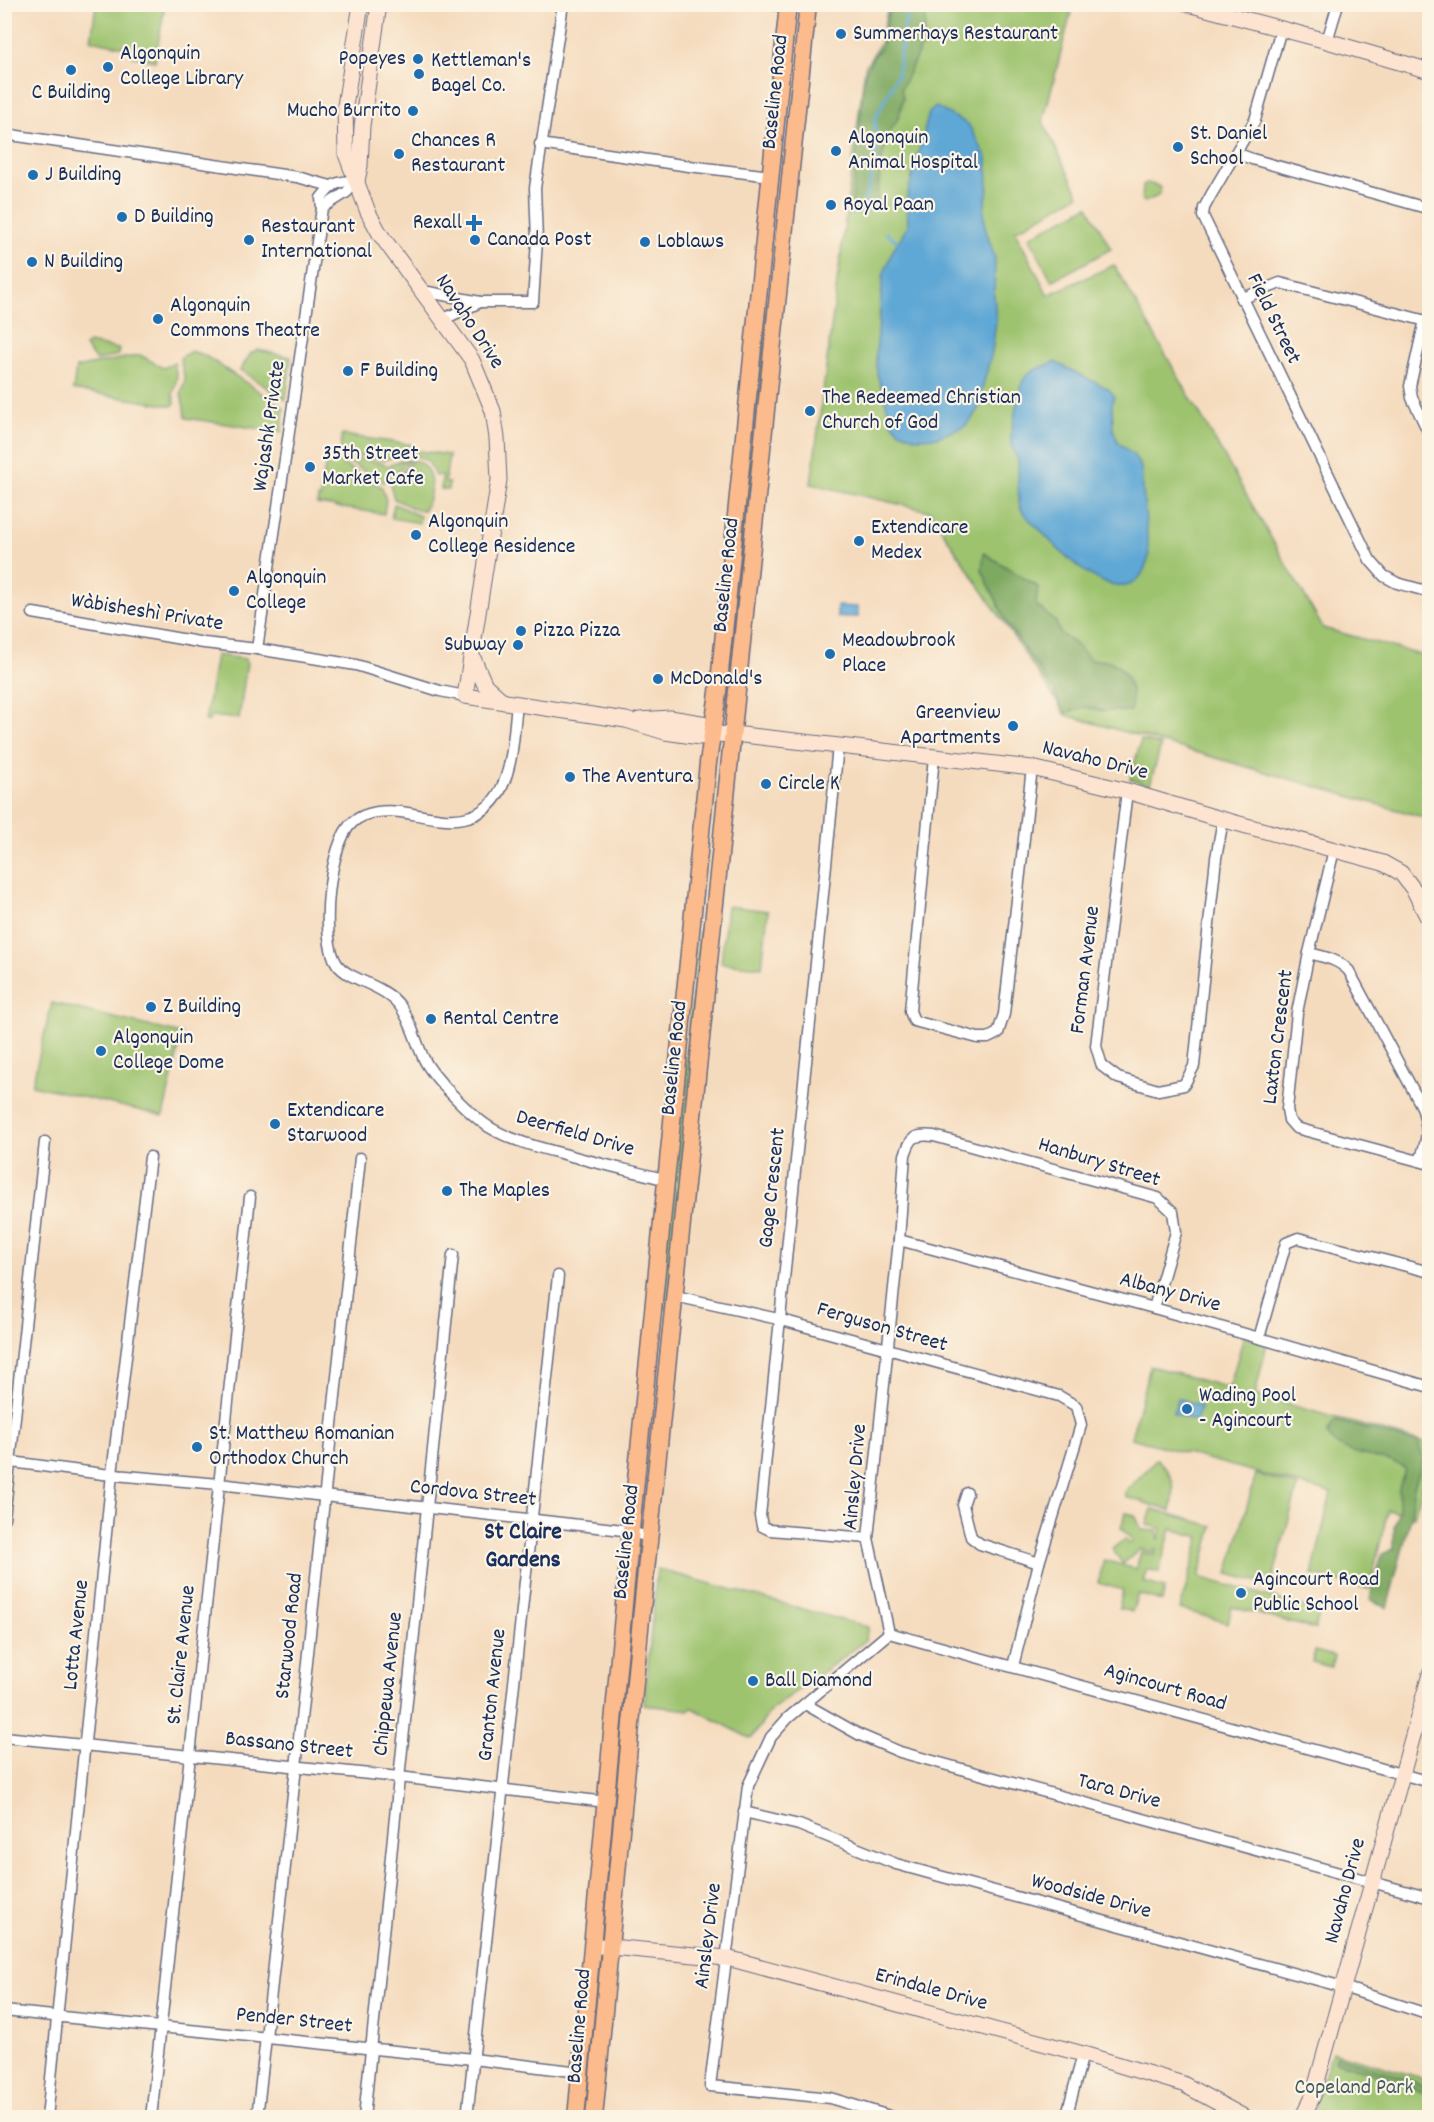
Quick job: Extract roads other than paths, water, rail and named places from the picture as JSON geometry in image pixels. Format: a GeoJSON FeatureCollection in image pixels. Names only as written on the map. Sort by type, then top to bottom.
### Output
{"type":"FeatureCollection","features":[{"type":"Feature","properties":{"kind":"main road","name":"Baseline Road"},"geometry":{"type":"LineString","coordinates":[[576,2118],[580,2072],[601,1946],[649,1537],[789,180],[800,97],[807,4]]}},
{"type":"Feature","properties":{"kind":"main road","name":"Baseline Road"},"geometry":{"type":"LineString","coordinates":[[594,2118],[606,1802],[631,1530],[788,6]]}},
{"type":"Feature","properties":{"kind":"main road"},"geometry":{"type":"LineString","coordinates":[[771,176],[789,180]]}},
{"type":"Feature","properties":{"kind":"street","name":"Navaho Drive"},"geometry":{"type":"LineString","coordinates":[[361,4],[346,95],[344,130],[346,154],[368,212],[380,234],[472,360],[493,411],[499,480],[465,696],[626,720],[670,718],[701,723],[712,734],[1032,768],[1127,791],[1223,820],[1383,863],[1401,873],[1414,890],[1430,922]]}},
{"type":"Feature","properties":{"kind":"street","name":"Navaho Drive"},"geometry":{"type":"LineString","coordinates":[[357,181],[378,4]]}},
{"type":"Feature","properties":{"kind":"street"},"geometry":{"type":"LineString","coordinates":[[423,291],[480,302],[533,302],[537,240],[535,188],[562,4]]}},
{"type":"Feature","properties":{"kind":"street"},"geometry":{"type":"LineString","coordinates":[[771,4],[788,6]]}},
{"type":"Feature","properties":{"kind":"street"},"geometry":{"type":"LineString","coordinates":[[1188,4],[1430,71]]}},
{"type":"Feature","properties":{"kind":"street"},"geometry":{"type":"LineString","coordinates":[[1327,41],[1338,4]]}},
{"type":"Feature","properties":{"kind":"street","name":"Field Street"},"geometry":{"type":"LineString","coordinates":[[1281,29],[1255,120],[1210,195],[1203,216],[1241,299],[1370,560],[1384,576],[1397,583],[1430,592]]}},
{"type":"Feature","properties":{"kind":"street"},"geometry":{"type":"LineString","coordinates":[[4,134],[297,177],[331,186]]}},
{"type":"Feature","properties":{"kind":"street"},"geometry":{"type":"LineString","coordinates":[[540,144],[771,176]]}},
{"type":"Feature","properties":{"kind":"street"},"geometry":{"type":"LineString","coordinates":[[1236,153],[1430,209]]}},
{"type":"Feature","properties":{"kind":"street"},"geometry":{"type":"LineString","coordinates":[[307,180],[322,203]]}},
{"type":"Feature","properties":{"kind":"street"},"geometry":{"type":"LineString","coordinates":[[322,203],[331,186],[342,181],[357,181]]}},
{"type":"Feature","properties":{"kind":"street"},"geometry":{"type":"LineString","coordinates":[[322,203],[347,192],[357,181]]}},
{"type":"Feature","properties":{"kind":"street","name":"Wajashk Private"},"geometry":{"type":"LineString","coordinates":[[256,649],[322,203]]}},
{"type":"Feature","properties":{"kind":"street"},"geometry":{"type":"LineString","coordinates":[[1241,299],[1280,283],[1427,321],[1410,387],[1412,398],[1430,435]]}},
{"type":"Feature","properties":{"kind":"street"},"geometry":{"type":"LineString","coordinates":[[444,319],[480,302]]}},
{"type":"Feature","properties":{"kind":"street","name":"Wàbisheshì Private"},"geometry":{"type":"LineString","coordinates":[[33,613],[204,643],[356,665],[440,691],[465,696]]}},
{"type":"Feature","properties":{"kind":"street"},"geometry":{"type":"LineString","coordinates":[[472,655],[485,685],[510,703]]}},
{"type":"Feature","properties":{"kind":"street","name":"Deerfield Drive"},"geometry":{"type":"LineString","coordinates":[[510,703],[508,775],[501,791],[484,809],[465,818],[444,819],[389,811],[376,812],[353,822],[344,835],[336,855],[329,888],[326,914],[329,944],[341,968],[380,988],[399,1004],[411,1022],[425,1062],[475,1117],[502,1133],[536,1146],[667,1180]]}},
{"type":"Feature","properties":{"kind":"street","name":"Gage Crescent"},"geometry":{"type":"LineString","coordinates":[[838,746],[759,1516],[762,1526],[771,1530],[868,1538]]}},
{"type":"Feature","properties":{"kind":"street"},"geometry":{"type":"LineString","coordinates":[[934,757],[910,1011],[914,1021],[974,1037],[988,1038],[998,1032],[1004,1014],[1032,768]]}},
{"type":"Feature","properties":{"kind":"street","name":"Forman Avenue"},"geometry":{"type":"LineString","coordinates":[[1127,791],[1096,1046],[1102,1066],[1118,1078],[1158,1090],[1184,1084],[1194,1066],[1216,858],[1223,820]]}},
{"type":"Feature","properties":{"kind":"street","name":"Laxton Crescent"},"geometry":{"type":"LineString","coordinates":[[1334,849],[1297,1013],[1287,1110],[1289,1120],[1296,1128],[1425,1162]]}},
{"type":"Feature","properties":{"kind":"street"},"geometry":{"type":"LineString","coordinates":[[1309,954],[1335,960],[1349,971],[1422,1107],[1428,1125],[1425,1162]]}},
{"type":"Feature","properties":{"kind":"street","name":"Hanbury Street"},"geometry":{"type":"LineString","coordinates":[[915,1137],[921,1134],[933,1136],[1158,1198],[1173,1212],[1176,1232],[1154,1308]]}},
{"type":"Feature","properties":{"kind":"street","name":"Ainsley Drive"},"geometry":{"type":"LineString","coordinates":[[896,2118],[830,2098],[710,2086],[748,1786],[771,1737],[788,1718],[889,1633],[868,1538],[899,1240],[905,1155],[909,1143],[915,1137]]}},
{"type":"Feature","properties":{"kind":"street"},"geometry":{"type":"LineString","coordinates":[[4,1518],[8,1462],[45,1142]]}},
{"type":"Feature","properties":{"kind":"street","name":"Lotta Avenue"},"geometry":{"type":"LineString","coordinates":[[47,2118],[112,1474],[150,1157]]}},
{"type":"Feature","properties":{"kind":"street","name":"Starwood Road"},"geometry":{"type":"LineString","coordinates":[[256,2118],[296,1767],[360,1158]]}},
{"type":"Feature","properties":{"kind":"street","name":"St. Claire Avenue"},"geometry":{"type":"LineString","coordinates":[[151,2118],[250,1197]]}},
{"type":"Feature","properties":{"kind":"street"},"geometry":{"type":"LineString","coordinates":[[1259,1338],[1286,1243],[1298,1238],[1430,1272]]}},
{"type":"Feature","properties":{"kind":"street","name":"Albany Drive"},"geometry":{"type":"LineString","coordinates":[[899,1240],[1154,1308],[1430,1387]]}},
{"type":"Feature","properties":{"kind":"street","name":"Chippewa Avenue"},"geometry":{"type":"LineString","coordinates":[[364,2118],[453,1255]]}},
{"type":"Feature","properties":{"kind":"street","name":"Granton Avenue"},"geometry":{"type":"LineString","coordinates":[[467,2118],[558,1276]]}},
{"type":"Feature","properties":{"kind":"street","name":"Ferguson Street"},"geometry":{"type":"LineString","coordinates":[[675,1296],[778,1320],[1059,1396],[1076,1406],[1081,1425],[1039,1563]]}},
{"type":"Feature","properties":{"kind":"street","name":"Cordova Street"},"geometry":{"type":"LineString","coordinates":[[8,1462],[631,1530],[649,1537]]}},
{"type":"Feature","properties":{"kind":"street"},"geometry":{"type":"LineString","coordinates":[[967,1493],[963,1505],[971,1537],[980,1545],[1039,1563],[1013,1666]]}},
{"type":"Feature","properties":{"kind":"street","name":"Agincourt Road"},"geometry":{"type":"LineString","coordinates":[[889,1633],[1430,1782]]}},
{"type":"Feature","properties":{"kind":"street","name":"Navaho Drive"},"geometry":{"type":"LineString","coordinates":[[1302,2118],[1313,2096],[1430,1674]]}},
{"type":"Feature","properties":{"kind":"street","name":"Tara Drive"},"geometry":{"type":"LineString","coordinates":[[805,1704],[860,1735],[900,1752],[1430,1898]]}},
{"type":"Feature","properties":{"kind":"street","name":"Bassano Street"},"geometry":{"type":"LineString","coordinates":[[4,1737],[399,1777],[606,1802]]}},
{"type":"Feature","properties":{"kind":"street","name":"Woodside Drive"},"geometry":{"type":"LineString","coordinates":[[744,1812],[799,1825],[896,1864],[1343,1987],[1430,2015]]}},
{"type":"Feature","properties":{"kind":"street","name":"Erindale Drive"},"geometry":{"type":"LineString","coordinates":[[601,1946],[726,1958],[1083,2054],[1184,2084],[1246,2118]]}},
{"type":"Feature","properties":{"kind":"street","name":"Pender Street"},"geometry":{"type":"LineString","coordinates":[[4,2011],[580,2072]]}},
{"type":"Feature","properties":{"kind":"street"},"geometry":{"type":"LineString","coordinates":[[1066,2118],[1083,2054]]}},
{"type":"Feature","properties":{"kind":"water"},"geometry":{"type":"Polygon","coordinates":[[[936,107],[968,124],[987,158],[988,190],[984,210],[985,227],[995,259],[996,320],[992,352],[981,393],[981,404],[971,420],[964,427],[937,437],[916,438],[900,431],[892,423],[877,373],[876,355],[883,276],[893,250],[908,226],[907,196],[929,113],[936,107]]]}},
{"type":"Feature","properties":{"kind":"water"},"geometry":{"type":"Polygon","coordinates":[[[1055,362],[1109,389],[1114,396],[1113,429],[1118,442],[1134,456],[1141,467],[1149,557],[1136,581],[1124,585],[1111,584],[1084,571],[1026,517],[1020,507],[1018,461],[1011,441],[1020,391],[1026,376],[1038,368],[1055,362]]]}},
{"type":"Feature","properties":{"kind":"water"},"geometry":{"type":"Polygon","coordinates":[[[837,606],[858,607],[858,617],[837,617],[837,606]]]}},
{"type":"Feature","properties":{"kind":"water","name":"Wading Pool - Agincourt"},"geometry":{"type":"Polygon","coordinates":[[[1178,1398],[1201,1406],[1196,1421],[1173,1413],[1178,1398]]]}},
{"type":"Feature","properties":{"kind":"waterway"},"geometry":{"type":"LineString","coordinates":[[849,215],[863,208],[876,158],[875,119],[897,76],[908,4]]}},
{"type":"Feature","properties":{"kind":"waterway"},"geometry":{"type":"LineString","coordinates":[[886,233],[898,242]]}},
{"type":"Feature","properties":{"kind":"place","name":"Summerhays Restaurant"},"geometry":{"type":"Point","coordinates":[841,34]}},
{"type":"Feature","properties":{"kind":"place","name":"Popeyes"},"geometry":{"type":"Point","coordinates":[418,59]}},
{"type":"Feature","properties":{"kind":"place","name":"Algonquin College Library"},"geometry":{"type":"Point","coordinates":[108,67]}},
{"type":"Feature","properties":{"kind":"place","name":"C Building"},"geometry":{"type":"Point","coordinates":[71,70]}},
{"type":"Feature","properties":{"kind":"place","name":"Kettleman's Bagel Co."},"geometry":{"type":"Point","coordinates":[419,74]}},
{"type":"Feature","properties":{"kind":"place","name":"Mucho Burrito"},"geometry":{"type":"Point","coordinates":[413,111]}},
{"type":"Feature","properties":{"kind":"place","name":"St. Daniel School"},"geometry":{"type":"Point","coordinates":[1178,147]}},
{"type":"Feature","properties":{"kind":"place","name":"Algonquin Animal Hospital"},"geometry":{"type":"Point","coordinates":[836,151]}},
{"type":"Feature","properties":{"kind":"place","name":"Chances R Restaurant"},"geometry":{"type":"Point","coordinates":[399,154]}},
{"type":"Feature","properties":{"kind":"place","name":"J Building"},"geometry":{"type":"Point","coordinates":[33,175]}},
{"type":"Feature","properties":{"kind":"place","name":"Royal Paan"},"geometry":{"type":"Point","coordinates":[831,205]}},
{"type":"Feature","properties":{"kind":"place","name":"D Building"},"geometry":{"type":"Point","coordinates":[122,217]}},
{"type":"Feature","properties":{"kind":"place","name":"Rexall"},"geometry":{"type":"Point","coordinates":[474,223]}},
{"type":"Feature","properties":{"kind":"place","name":"Restaurant International"},"geometry":{"type":"Point","coordinates":[249,240]}},
{"type":"Feature","properties":{"kind":"place","name":"Canada Post"},"geometry":{"type":"Point","coordinates":[475,240]}},
{"type":"Feature","properties":{"kind":"place","name":"Loblaws"},"geometry":{"type":"Point","coordinates":[645,242]}},
{"type":"Feature","properties":{"kind":"place","name":"N Building"},"geometry":{"type":"Point","coordinates":[32,262]}},
{"type":"Feature","properties":{"kind":"place","name":"Algonquin Commons Theatre"},"geometry":{"type":"Point","coordinates":[158,319]}},
{"type":"Feature","properties":{"kind":"place","name":"F Building"},"geometry":{"type":"Point","coordinates":[348,371]}},
{"type":"Feature","properties":{"kind":"place","name":"The Redeemed Christian Church of God"},"geometry":{"type":"Point","coordinates":[810,411]}},
{"type":"Feature","properties":{"kind":"place","name":"35th Street Market Cafe"},"geometry":{"type":"Point","coordinates":[310,467]}},
{"type":"Feature","properties":{"kind":"place","name":"Algonquin College Residence"},"geometry":{"type":"Point","coordinates":[416,535]}},
{"type":"Feature","properties":{"kind":"place","name":"Extendicare Medex"},"geometry":{"type":"Point","coordinates":[859,541]}},
{"type":"Feature","properties":{"kind":"place","name":"Algonquin College"},"geometry":{"type":"Point","coordinates":[234,591]}},
{"type":"Feature","properties":{"kind":"place","name":"Pizza Pizza"},"geometry":{"type":"Point","coordinates":[521,631]}},
{"type":"Feature","properties":{"kind":"place","name":"Subway"},"geometry":{"type":"Point","coordinates":[518,645]}},
{"type":"Feature","properties":{"kind":"place","name":"Meadowbrook Place"},"geometry":{"type":"Point","coordinates":[830,654]}},
{"type":"Feature","properties":{"kind":"place","name":"McDonald's"},"geometry":{"type":"Point","coordinates":[658,679]}},
{"type":"Feature","properties":{"kind":"place","name":"Greenview Apartments"},"geometry":{"type":"Point","coordinates":[1013,726]}},
{"type":"Feature","properties":{"kind":"place","name":"The Aventura"},"geometry":{"type":"Point","coordinates":[570,777]}},
{"type":"Feature","properties":{"kind":"place","name":"Circle K"},"geometry":{"type":"Point","coordinates":[766,784]}},
{"type":"Feature","properties":{"kind":"place","name":"Z Building"},"geometry":{"type":"Point","coordinates":[151,1007]}},
{"type":"Feature","properties":{"kind":"place","name":"Rental Centre"},"geometry":{"type":"Point","coordinates":[431,1019]}},
{"type":"Feature","properties":{"kind":"place","name":"Algonquin College Dome"},"geometry":{"type":"Point","coordinates":[101,1051]}},
{"type":"Feature","properties":{"kind":"place","name":"Extendicare Starwood"},"geometry":{"type":"Point","coordinates":[275,1124]}},
{"type":"Feature","properties":{"kind":"place","name":"The Maples"},"geometry":{"type":"Point","coordinates":[447,1191]}},
{"type":"Feature","properties":{"kind":"place","name":"Wading Pool - Agincourt"},"geometry":{"type":"Point","coordinates":[1187,1409]}},
{"type":"Feature","properties":{"kind":"place","name":"St. Matthew Romanian Orthodox Church"},"geometry":{"type":"Point","coordinates":[197,1447]}},
{"type":"Feature","properties":{"kind":"place","name":"Agincourt Road Public School"},"geometry":{"type":"Point","coordinates":[1241,1593]}},
{"type":"Feature","properties":{"kind":"place","name":"Ball Diamond"},"geometry":{"type":"Point","coordinates":[753,1681]}},
{"type":"Feature","properties":{"kind":"district","name":"St Claire Gardens"},"geometry":{"type":"Point","coordinates":[523,1547]}},
{"type":"Feature","properties":{"kind":"park label","name":"Copeland Park"},"geometry":{"type":"Point","coordinates":[1354,2088]}}]}
